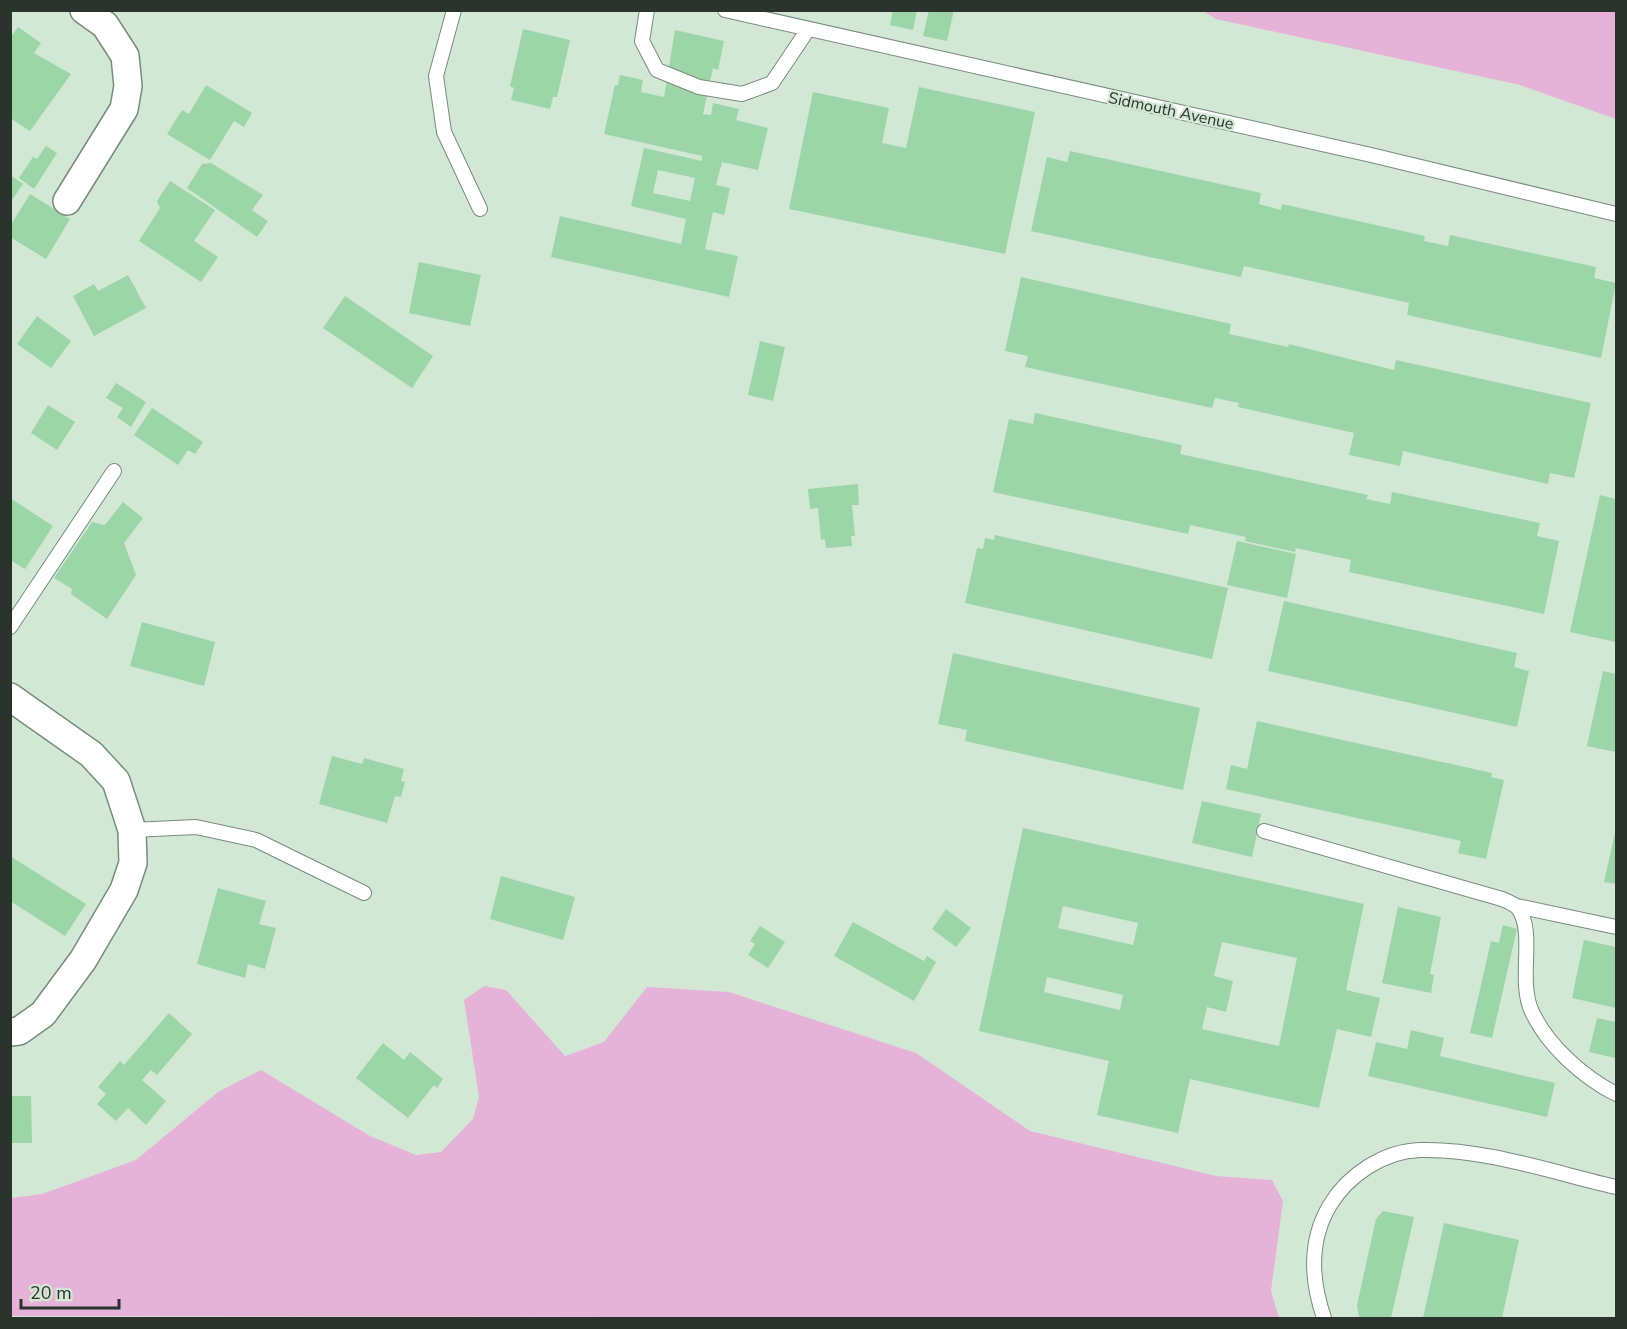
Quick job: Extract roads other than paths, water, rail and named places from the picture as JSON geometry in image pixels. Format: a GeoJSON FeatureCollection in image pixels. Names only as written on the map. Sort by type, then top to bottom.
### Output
{"type":"FeatureCollection","features":[{"type":"Feature","properties":{"kind":"street"},"geometry":{"type":"LineString","coordinates":[[67,201],[124,109],[128,86],[125,56],[105,25],[84,10]]}},
{"type":"Feature","properties":{"kind":"street"},"geometry":{"type":"LineString","coordinates":[[10,697],[91,754],[116,781],[132,830],[133,863],[124,890],[83,960],[43,1014],[19,1030],[10,1032]]}},
{"type":"Feature","properties":{"kind":"lane"},"geometry":{"type":"LineString","coordinates":[[454,10],[436,76],[444,132],[480,209]]}},
{"type":"Feature","properties":{"kind":"lane"},"geometry":{"type":"LineString","coordinates":[[647,10],[642,41],[657,70],[699,87],[742,94],[772,83],[807,31]]}},
{"type":"Feature","properties":{"kind":"lane","name":"Sidmouth Avenue"},"geometry":{"type":"LineString","coordinates":[[724,10],[807,31],[1371,155],[1617,214]]}},
{"type":"Feature","properties":{"kind":"lane"},"geometry":{"type":"LineString","coordinates":[[10,627],[114,471]]}},
{"type":"Feature","properties":{"kind":"lane"},"geometry":{"type":"LineString","coordinates":[[132,830],[196,827],[255,840],[364,893]]}},
{"type":"Feature","properties":{"kind":"lane"},"geometry":{"type":"LineString","coordinates":[[1264,831],[1502,899],[1517,906],[1617,927]]}},
{"type":"Feature","properties":{"kind":"lane"},"geometry":{"type":"LineString","coordinates":[[1517,906],[1523,920],[1524,981],[1531,1010],[1544,1031],[1568,1059],[1597,1084],[1617,1094]]}},
{"type":"Feature","properties":{"kind":"lane"},"geometry":{"type":"LineString","coordinates":[[1324,1318],[1314,1284],[1314,1251],[1323,1217],[1338,1192],[1379,1160],[1419,1150],[1483,1156],[1617,1187]]}}]}
